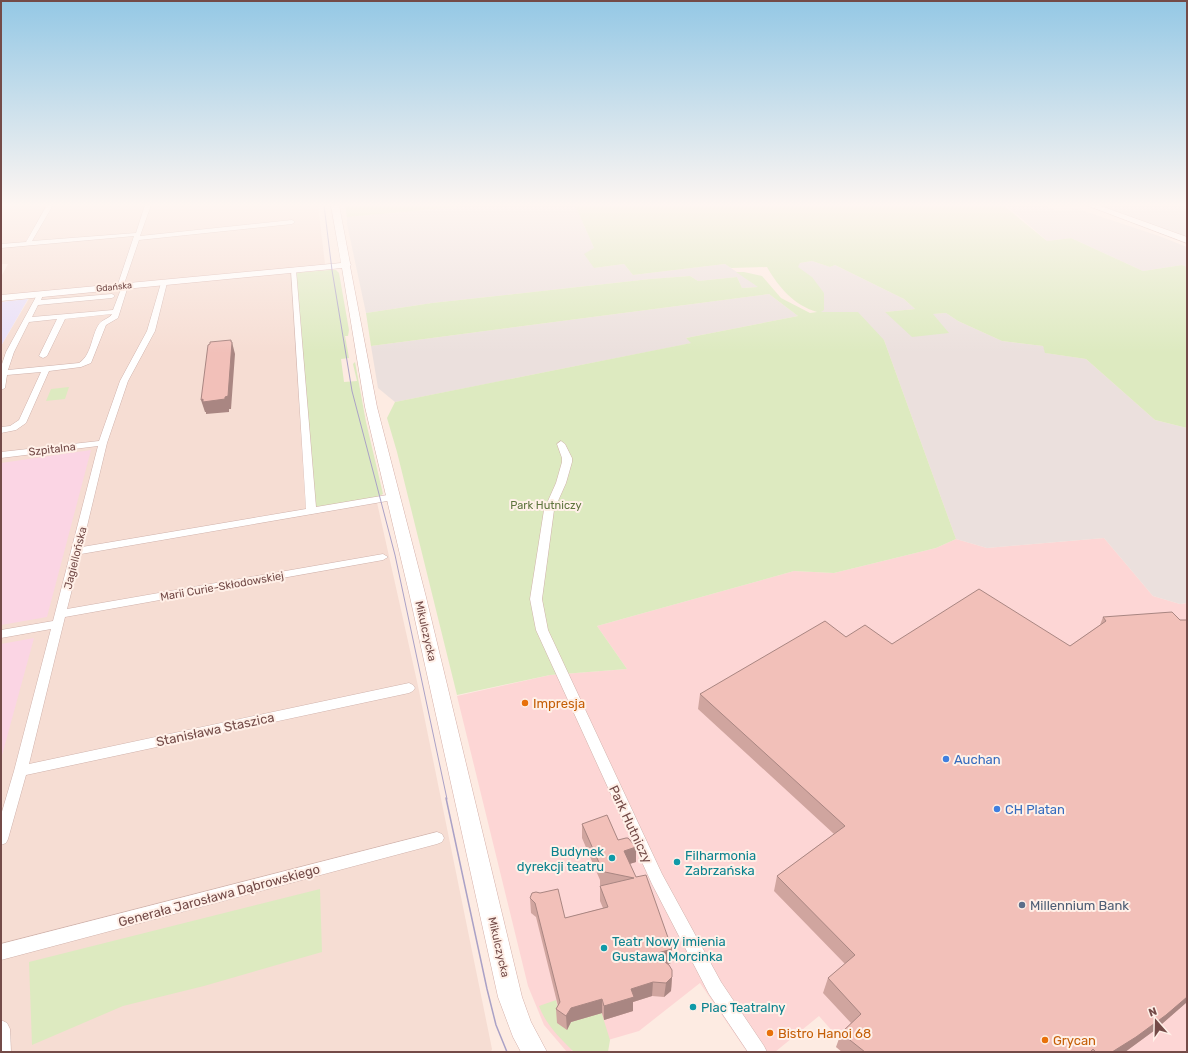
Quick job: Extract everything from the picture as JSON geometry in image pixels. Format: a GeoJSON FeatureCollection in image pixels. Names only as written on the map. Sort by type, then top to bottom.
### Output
{"type":"FeatureCollection","features":[{"type":"Feature","properties":{"kind":"main road","name":"Mikulczycka"},"geometry":{"type":"LineString","coordinates":[[345,254],[372,407],[392,497],[420,605],[510,997],[521,1029],[535,1052]]}},
{"type":"Feature","properties":{"kind":"main road","name":"Gdańska"},"geometry":{"type":"LineString","coordinates":[[1,298],[347,265]]}},
{"type":"Feature","properties":{"kind":"street"},"geometry":{"type":"LineString","coordinates":[[4,373],[80,365],[88,362],[103,324],[114,318],[133,254]]}},
{"type":"Feature","properties":{"kind":"street"},"geometry":{"type":"LineString","coordinates":[[293,270],[311,510]]}},
{"type":"Feature","properties":{"kind":"street","name":"Jagiellońska"},"geometry":{"type":"LineString","coordinates":[[1,839],[21,771],[103,443],[124,381],[151,331],[164,283]]}},
{"type":"Feature","properties":{"kind":"street"},"geometry":{"type":"LineString","coordinates":[[1,388],[10,352],[40,294]]}},
{"type":"Feature","properties":{"kind":"street"},"geometry":{"type":"LineString","coordinates":[[35,303],[112,296]]}},
{"type":"Feature","properties":{"kind":"street"},"geometry":{"type":"LineString","coordinates":[[27,320],[116,312]]}},
{"type":"Feature","properties":{"kind":"street"},"geometry":{"type":"LineString","coordinates":[[43,356],[62,317]]}},
{"type":"Feature","properties":{"kind":"street"},"geometry":{"type":"LineString","coordinates":[[1,430],[13,428],[22,421],[46,369]]}},
{"type":"Feature","properties":{"kind":"street","name":"Szpitalna"},"geometry":{"type":"LineString","coordinates":[[1,455],[103,443]]}},
{"type":"Feature","properties":{"kind":"street","name":"Park Hutniczy"},"geometry":{"type":"LineString","coordinates":[[561,444],[567,462],[561,483],[549,510],[536,599],[542,630],[622,806],[658,880],[715,988],[758,1052]]}},
{"type":"Feature","properties":{"kind":"street"},"geometry":{"type":"LineString","coordinates":[[76,551],[392,497]]}},
{"type":"Feature","properties":{"kind":"street","name":"Marii Curie-Skłodowskiej"},"geometry":{"type":"LineString","coordinates":[[1,634],[60,619],[383,557]]}},
{"type":"Feature","properties":{"kind":"street","name":"Stanisława Staszica"},"geometry":{"type":"LineString","coordinates":[[21,771],[409,688]]}},
{"type":"Feature","properties":{"kind":"street","name":"Generała Jarosława Dąbrowskiego"},"geometry":{"type":"LineString","coordinates":[[1,952],[437,838]]}},
{"type":"Feature","properties":{"kind":"street"},"geometry":{"type":"LineString","coordinates":[[1,1030],[2,1052]]}},
{"type":"Feature","properties":{"kind":"shaded area"},"geometry":{"type":"Polygon","coordinates":[[[1,254],[324,254],[325,264],[292,267],[309,508],[376,498],[418,686],[492,1049],[491,1052],[1,1052],[1,346],[33,292],[1,295],[1,277],[8,264],[1,264],[1,254]]]}},
{"type":"Feature","properties":{"kind":"shaded area"},"geometry":{"type":"Polygon","coordinates":[[[353,254],[594,254],[594,268],[624,264],[633,275],[725,264],[759,287],[742,288],[737,277],[698,281],[690,276],[432,303],[366,313],[353,254]]]}},
{"type":"Feature","properties":{"kind":"shaded area"},"geometry":{"type":"Polygon","coordinates":[[[1106,254],[1187,254],[1187,267],[1182,265],[1143,271],[1106,254]]]}},
{"type":"Feature","properties":{"kind":"shaded area"},"geometry":{"type":"Polygon","coordinates":[[[812,261],[830,267],[835,265],[904,299],[915,309],[885,312],[948,333],[932,314],[946,313],[958,321],[1002,341],[1043,346],[1046,353],[1086,359],[1155,420],[1187,428],[1187,603],[1180,604],[1153,596],[1104,538],[987,548],[956,539],[884,340],[820,313],[797,267],[800,263],[812,261]]]}},
{"type":"Feature","properties":{"kind":"shaded area"},"geometry":{"type":"Polygon","coordinates":[[[769,294],[798,316],[686,338],[692,343],[395,402],[378,388],[371,346],[769,294]]]}},
{"type":"Feature","properties":{"kind":"shaded area"},"geometry":{"type":"Polygon","coordinates":[[[28,299],[1,346],[1,302],[28,299]]]}},
{"type":"Feature","properties":{"kind":"shaded area"},"geometry":{"type":"Polygon","coordinates":[[[91,450],[47,617],[1,625],[1,463],[91,450]]]}},
{"type":"Feature","properties":{"kind":"shaded area"},"geometry":{"type":"Polygon","coordinates":[[[1104,538],[1153,596],[1180,604],[1187,603],[1187,1052],[842,1052],[836,1047],[841,1041],[819,1016],[775,1052],[747,1052],[700,983],[639,1031],[567,1052],[544,1025],[528,986],[457,696],[550,675],[627,669],[597,626],[794,571],[834,573],[936,548],[956,539],[987,548],[1104,538]]]}},
{"type":"Feature","properties":{"kind":"shaded area"},"geometry":{"type":"Polygon","coordinates":[[[34,638],[1,759],[1,644],[34,638]]]}},
{"type":"Feature","properties":{"kind":"green space","name":"Park Hutniczy"},"geometry":{"type":"Polygon","coordinates":[[[584,254],[1106,254],[1143,271],[1182,265],[1187,267],[1187,428],[1155,420],[1086,359],[1045,353],[1043,346],[1002,341],[958,321],[946,313],[933,314],[949,333],[912,337],[885,312],[915,309],[904,299],[835,265],[830,267],[812,261],[800,263],[798,267],[812,277],[824,293],[824,310],[821,312],[858,312],[884,340],[956,539],[936,548],[834,573],[794,571],[597,626],[627,669],[550,675],[457,695],[397,452],[387,418],[395,402],[691,343],[686,338],[798,316],[769,294],[371,346],[366,313],[432,303],[690,276],[698,281],[737,277],[742,288],[758,287],[736,272],[744,272],[762,276],[781,298],[810,313],[817,312],[801,305],[788,295],[767,267],[731,268],[725,264],[633,275],[624,264],[594,268],[584,254]]]}},
{"type":"Feature","properties":{"kind":"green space"},"geometry":{"type":"Polygon","coordinates":[[[336,270],[339,273],[349,330],[348,336],[345,336],[349,358],[341,359],[344,382],[357,381],[353,364],[355,362],[366,422],[383,494],[377,497],[318,507],[314,506],[294,273],[336,270]]]}},
{"type":"Feature","properties":{"kind":"green space"},"geometry":{"type":"Polygon","coordinates":[[[69,387],[65,399],[46,401],[51,389],[69,387]]]}},
{"type":"Feature","properties":{"kind":"green space"},"geometry":{"type":"Polygon","coordinates":[[[320,889],[322,952],[204,986],[123,1006],[32,1045],[29,962],[320,889]]]}},
{"type":"Feature","properties":{"kind":"green space"},"geometry":{"type":"Polygon","coordinates":[[[556,1000],[560,1016],[571,1022],[601,1011],[610,1040],[608,1052],[574,1052],[569,1047],[549,1025],[539,1006],[556,1000]]]}},
{"type":"Feature","properties":{"kind":"building"},"geometry":{"type":"Polygon","coordinates":[[[231,340],[228,396],[225,397],[225,399],[203,402],[203,399],[201,400],[208,345],[210,342],[231,340]]]}},
{"type":"Feature","properties":{"kind":"building","name":"CH Platan"},"geometry":{"type":"Polygon","coordinates":[[[979,589],[1070,646],[1106,621],[1103,617],[1172,612],[1180,620],[1187,620],[1187,997],[1166,1015],[1136,1037],[1112,1052],[1096,1052],[1093,1049],[1090,1052],[865,1052],[841,1033],[861,1014],[828,978],[855,955],[777,876],[845,826],[700,694],[825,621],[846,637],[865,625],[892,644],[979,589]]]}},
{"type":"Feature","properties":{"kind":"building","name":"Teatr Nowy imienia Gustawa Morcinka"},"geometry":{"type":"Polygon","coordinates":[[[607,815],[618,840],[628,838],[636,847],[624,851],[636,877],[646,875],[672,949],[654,954],[669,965],[672,970],[672,977],[666,983],[653,982],[631,989],[634,997],[604,1006],[602,999],[571,1008],[566,1016],[556,1009],[560,1002],[535,903],[530,898],[532,893],[540,893],[558,889],[565,918],[608,907],[600,886],[634,878],[600,871],[601,867],[582,824],[607,815]]]}},
{"type":"Feature","properties":{"kind":"tram line"},"geometry":{"type":"LineString","coordinates":[[330,254],[352,391],[395,555],[447,799]]}},
{"type":"Feature","properties":{"kind":"tram line"},"geometry":{"type":"LineString","coordinates":[[446,798],[487,989],[496,1025],[507,1052]]}},
{"type":"Feature","properties":{"kind":"place","name":"Impresja"},"geometry":{"type":"Point","coordinates":[525,703]}},
{"type":"Feature","properties":{"kind":"place","name":"Auchan"},"geometry":{"type":"Point","coordinates":[946,759]}},
{"type":"Feature","properties":{"kind":"place","name":"CH Platan"},"geometry":{"type":"Point","coordinates":[997,809]}},
{"type":"Feature","properties":{"kind":"place","name":"Budynek dyrekcji teatru"},"geometry":{"type":"Point","coordinates":[612,858]}},
{"type":"Feature","properties":{"kind":"place","name":"Filharmonia Zabrzańska"},"geometry":{"type":"Point","coordinates":[677,862]}},
{"type":"Feature","properties":{"kind":"place","name":"Millennium Bank"},"geometry":{"type":"Point","coordinates":[1022,905]}},
{"type":"Feature","properties":{"kind":"place","name":"Teatr Nowy imienia Gustawa Morcinka"},"geometry":{"type":"Point","coordinates":[604,948]}},
{"type":"Feature","properties":{"kind":"place","name":"Plac Teatralny"},"geometry":{"type":"Point","coordinates":[693,1007]}},
{"type":"Feature","properties":{"kind":"place","name":"Bistro Hanoi 68"},"geometry":{"type":"Point","coordinates":[770,1033]}},
{"type":"Feature","properties":{"kind":"place","name":"Grycan"},"geometry":{"type":"Point","coordinates":[1045,1040]}}]}
